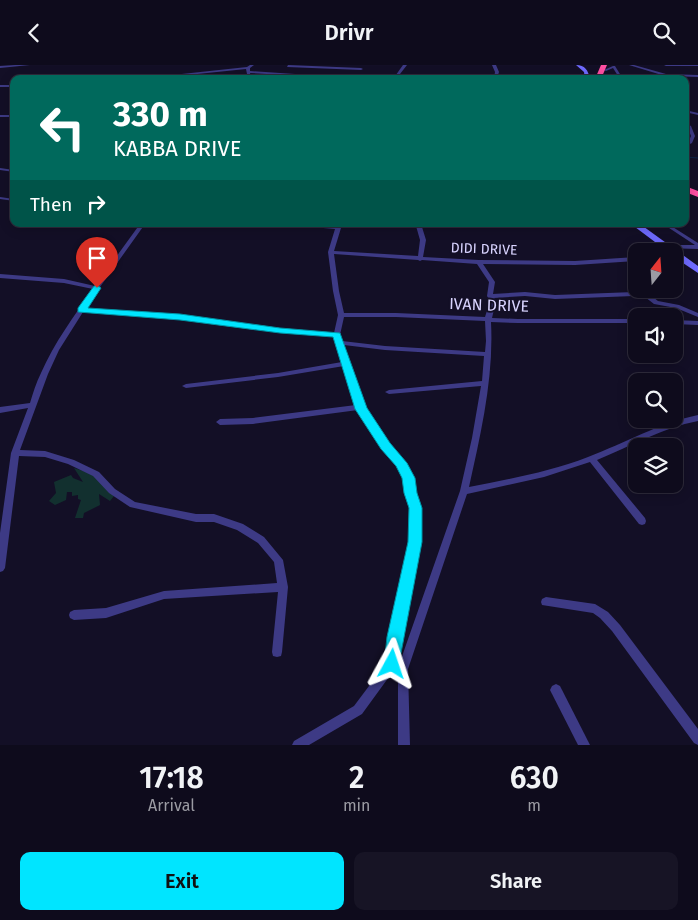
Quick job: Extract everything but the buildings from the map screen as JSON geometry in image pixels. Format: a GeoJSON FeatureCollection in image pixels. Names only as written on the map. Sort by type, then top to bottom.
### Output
{"type":"FeatureCollection","features":[{"type":"Feature","properties":{"kind":"street"},"geometry":{"type":"LineString","coordinates":[[0,67],[28,65]]}},
{"type":"Feature","properties":{"kind":"street"},"geometry":{"type":"LineString","coordinates":[[398,75],[405,65]]}},
{"type":"Feature","properties":{"kind":"street"},"geometry":{"type":"LineString","coordinates":[[578,65],[586,71],[587,75]]}},
{"type":"Feature","properties":{"kind":"street"},"geometry":{"type":"LineString","coordinates":[[630,65],[661,75]]}},
{"type":"Feature","properties":{"kind":"street"},"geometry":{"type":"LineString","coordinates":[[666,65],[698,65]]}},
{"type":"Feature","properties":{"kind":"street"},"geometry":{"type":"LineString","coordinates":[[288,67],[362,67]]}},
{"type":"Feature","properties":{"kind":"street"},"geometry":{"type":"LineString","coordinates":[[606,67],[614,67],[619,75]]}},
{"type":"Feature","properties":{"kind":"street"},"geometry":{"type":"LineString","coordinates":[[177,75],[250,68],[316,75]]}},
{"type":"Feature","properties":{"kind":"street"},"geometry":{"type":"LineString","coordinates":[[689,129],[693,136],[690,143]]}},
{"type":"Feature","properties":{"kind":"street"},"geometry":{"type":"LineString","coordinates":[[0,568],[15,453],[44,374],[56,350],[81,310],[140,227]]}},
{"type":"Feature","properties":{"kind":"street"},"geometry":{"type":"LineString","coordinates":[[337,227],[331,252],[341,315],[338,339],[348,363],[361,407],[386,446],[401,463],[408,478],[410,493],[416,508],[415,542],[395,637],[404,745]]}},
{"type":"Feature","properties":{"kind":"street"},"geometry":{"type":"LineString","coordinates":[[419,227],[423,240],[420,259]]}},
{"type":"Feature","properties":{"kind":"street"},"geometry":{"type":"LineString","coordinates":[[638,227],[659,243]]}},
{"type":"Feature","properties":{"kind":"street"},"geometry":{"type":"LineString","coordinates":[[670,227],[698,246]]}},
{"type":"Feature","properties":{"kind":"street"},"geometry":{"type":"LineString","coordinates":[[683,249],[698,246]]}},
{"type":"Feature","properties":{"kind":"street","name":"DIDI DRIVE"},"geometry":{"type":"LineString","coordinates":[[331,252],[479,262],[575,263],[628,260]]}},
{"type":"Feature","properties":{"kind":"street"},"geometry":{"type":"LineString","coordinates":[[683,260],[698,270]]}},
{"type":"Feature","properties":{"kind":"street"},"geometry":{"type":"LineString","coordinates":[[298,745],[358,710],[398,666],[464,491],[486,383],[489,341],[488,319],[493,301],[490,296],[492,282],[479,262]]}},
{"type":"Feature","properties":{"kind":"street"},"geometry":{"type":"LineString","coordinates":[[0,276],[64,281],[97,288]]}},
{"type":"Feature","properties":{"kind":"street"},"geometry":{"type":"LineString","coordinates":[[490,296],[525,294],[555,297],[634,293],[647,295],[656,303],[677,306],[698,315]]}},
{"type":"Feature","properties":{"kind":"street"},"geometry":{"type":"LineString","coordinates":[[81,310],[180,317],[338,339],[384,348],[487,354]]}},
{"type":"Feature","properties":{"kind":"street","name":"IVAN DRIVE"},"geometry":{"type":"LineString","coordinates":[[341,315],[628,321]]}},
{"type":"Feature","properties":{"kind":"street"},"geometry":{"type":"LineString","coordinates":[[683,322],[698,323]]}},
{"type":"Feature","properties":{"kind":"street"},"geometry":{"type":"LineString","coordinates":[[186,386],[278,375],[348,363]]}},
{"type":"Feature","properties":{"kind":"street"},"geometry":{"type":"LineString","coordinates":[[389,392],[486,383]]}},
{"type":"Feature","properties":{"kind":"street"},"geometry":{"type":"LineString","coordinates":[[0,410],[33,405]]}},
{"type":"Feature","properties":{"kind":"street"},"geometry":{"type":"LineString","coordinates":[[220,422],[253,421],[361,407]]}},
{"type":"Feature","properties":{"kind":"street"},"geometry":{"type":"LineString","coordinates":[[464,491],[529,479],[592,459],[658,428],[679,421],[698,418]]}},
{"type":"Feature","properties":{"kind":"street"},"geometry":{"type":"LineString","coordinates":[[15,453],[45,454],[71,462],[96,473],[112,491],[133,505],[196,518],[214,518],[240,527],[261,540],[278,560],[283,587],[277,652]]}},
{"type":"Feature","properties":{"kind":"street"},"geometry":{"type":"LineString","coordinates":[[592,459],[642,521]]}},
{"type":"Feature","properties":{"kind":"street"},"geometry":{"type":"LineString","coordinates":[[74,615],[106,613],[164,595],[283,587]]}},
{"type":"Feature","properties":{"kind":"street"},"geometry":{"type":"LineString","coordinates":[[546,602],[594,609],[604,615],[616,628],[698,739]]}},
{"type":"Feature","properties":{"kind":"street"},"geometry":{"type":"LineString","coordinates":[[556,690],[584,745]]}},
{"type":"Feature","properties":{"kind":"green space"},"geometry":{"type":"Polygon","coordinates":[[[74,468],[93,474],[114,496],[110,501],[99,494],[100,505],[84,513],[83,518],[75,518],[81,500],[78,499],[78,495],[72,496],[72,492],[67,492],[66,500],[55,505],[49,501],[56,493],[54,482],[71,475],[73,478],[83,482],[74,468]]]}},
{"type":"Feature","properties":{"kind":"waterway"},"geometry":{"type":"LineString","coordinates":[[689,157],[698,158]]}},
{"type":"Feature","properties":{"kind":"route"},"geometry":{"type":"LineString","coordinates":[[97,288],[81,310],[180,317],[280,331],[337,335],[348,363],[361,409],[386,446],[401,463],[408,478],[410,493],[416,508],[415,542],[395,637],[392,664]]}}]}
